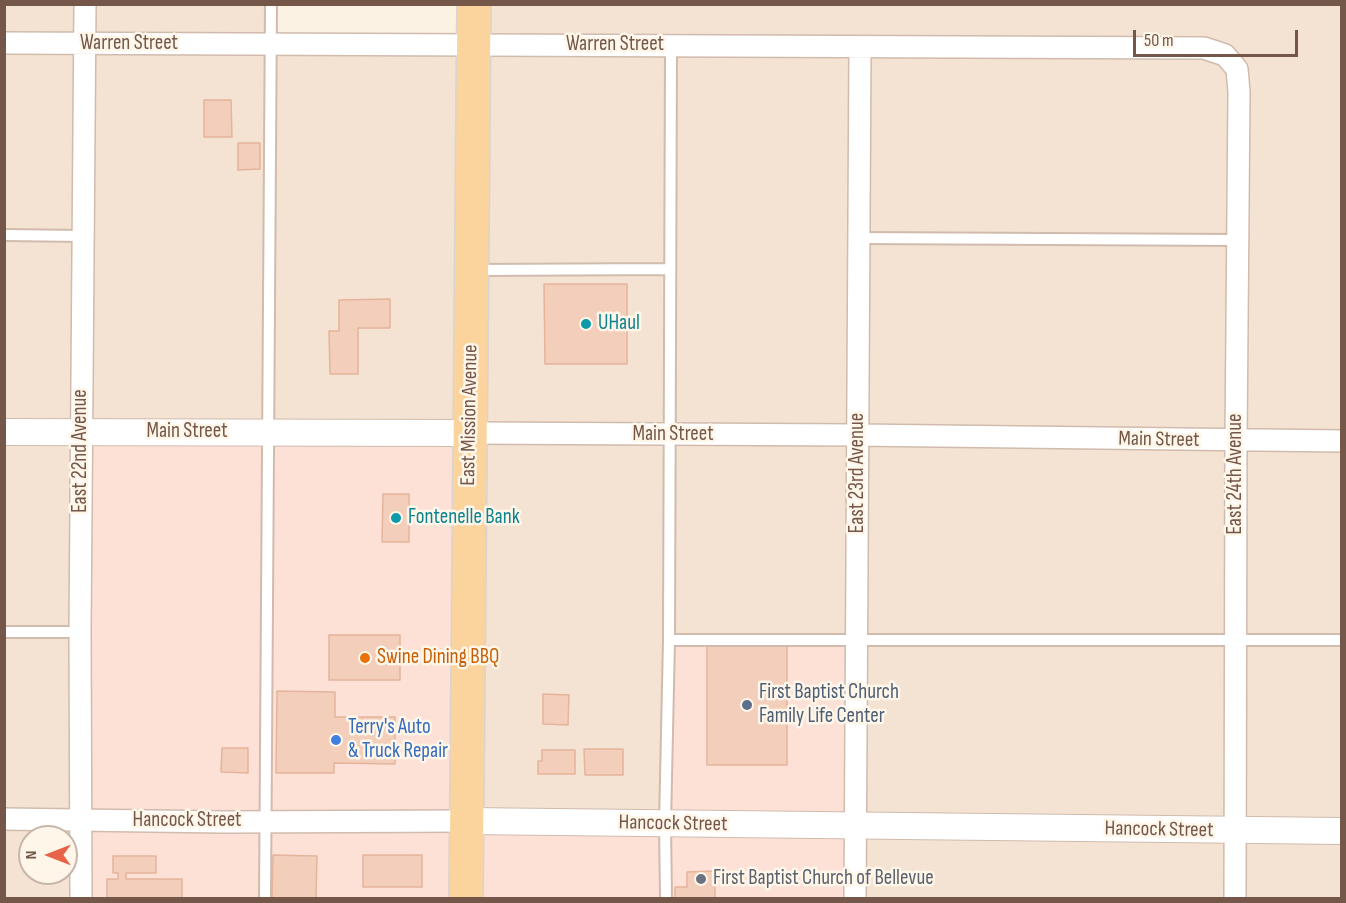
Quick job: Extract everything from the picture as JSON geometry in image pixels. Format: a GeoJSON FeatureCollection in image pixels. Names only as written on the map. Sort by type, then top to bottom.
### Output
{"type":"FeatureCollection","features":[{"type":"Feature","properties":{"kind":"main road","name":"East Mission Avenue"},"geometry":{"type":"LineString","coordinates":[[466,898],[474,4]]}},
{"type":"Feature","properties":{"kind":"street","name":"East 22nd Avenue"},"geometry":{"type":"LineString","coordinates":[[81,898],[80,632],[84,4]]}},
{"type":"Feature","properties":{"kind":"street","name":"Warren Street"},"geometry":{"type":"LineString","coordinates":[[4,43],[1204,48],[1225,55]]}},
{"type":"Feature","properties":{"kind":"street","name":"East 23rd Avenue"},"geometry":{"type":"LineString","coordinates":[[855,898],[860,48]]}},
{"type":"Feature","properties":{"kind":"street","name":"East 24th Avenue"},"geometry":{"type":"LineString","coordinates":[[1225,55],[1237,69],[1239,92],[1235,898]]}},
{"type":"Feature","properties":{"kind":"street","name":"Main Street"},"geometry":{"type":"LineString","coordinates":[[4,432],[858,435],[1341,441]]}},
{"type":"Feature","properties":{"kind":"street","name":"Hancock Street"},"geometry":{"type":"LineString","coordinates":[[4,819],[467,821],[1341,831]]}},
{"type":"Feature","properties":{"kind":"lane"},"geometry":{"type":"LineString","coordinates":[[265,898],[270,432],[271,4]]}},
{"type":"Feature","properties":{"kind":"lane"},"geometry":{"type":"LineString","coordinates":[[666,898],[671,46]]}},
{"type":"Feature","properties":{"kind":"lane"},"geometry":{"type":"LineString","coordinates":[[4,235],[83,236]]}},
{"type":"Feature","properties":{"kind":"lane"},"geometry":{"type":"LineString","coordinates":[[859,238],[1238,240]]}},
{"type":"Feature","properties":{"kind":"lane"},"geometry":{"type":"LineString","coordinates":[[472,270],[669,269]]}},
{"type":"Feature","properties":{"kind":"lane"},"geometry":{"type":"LineString","coordinates":[[4,632],[80,632]]}},
{"type":"Feature","properties":{"kind":"lane"},"geometry":{"type":"LineString","coordinates":[[669,640],[1341,640]]}},
{"type":"Feature","properties":{"kind":"shaded area"},"geometry":{"type":"Polygon","coordinates":[[[474,4],[1341,5],[1341,898],[863,898],[665,824],[81,898],[5,898],[5,5],[271,5],[270,44],[474,44],[474,4]]]}},
{"type":"Feature","properties":{"kind":"shaded area"},"geometry":{"type":"Polygon","coordinates":[[[81,432],[470,433],[467,821],[665,824],[669,640],[857,639],[856,898],[81,898],[81,432]]]}},
{"type":"Feature","properties":{"kind":"building"},"geometry":{"type":"Polygon","coordinates":[[[204,100],[231,100],[232,137],[204,137],[204,100]]]}},
{"type":"Feature","properties":{"kind":"building"},"geometry":{"type":"Polygon","coordinates":[[[238,143],[260,143],[260,169],[238,170],[238,143]]]}},
{"type":"Feature","properties":{"kind":"building","name":"UHaul"},"geometry":{"type":"Polygon","coordinates":[[[544,284],[627,284],[627,364],[545,364],[544,284]]]}},
{"type":"Feature","properties":{"kind":"building"},"geometry":{"type":"Polygon","coordinates":[[[390,299],[390,328],[358,328],[358,374],[330,374],[329,331],[339,331],[339,300],[390,299]]]}},
{"type":"Feature","properties":{"kind":"building","name":"Fontenelle Bank"},"geometry":{"type":"Polygon","coordinates":[[[383,494],[409,494],[409,542],[382,542],[383,494]]]}},
{"type":"Feature","properties":{"kind":"building","name":"Swine Dining BBQ"},"geometry":{"type":"Polygon","coordinates":[[[329,635],[400,635],[400,680],[329,680],[329,635]]]}},
{"type":"Feature","properties":{"kind":"building","name":"First Baptist Church Family Life Center"},"geometry":{"type":"Polygon","coordinates":[[[707,646],[787,646],[787,765],[707,765],[707,646]]]}},
{"type":"Feature","properties":{"kind":"building","name":"Terry's Auto & Truck Repair"},"geometry":{"type":"Polygon","coordinates":[[[277,691],[335,692],[335,717],[395,717],[395,764],[334,763],[334,773],[276,773],[277,691]]]}},
{"type":"Feature","properties":{"kind":"building"},"geometry":{"type":"Polygon","coordinates":[[[543,694],[569,695],[568,725],[543,724],[543,694]]]}},
{"type":"Feature","properties":{"kind":"building"},"geometry":{"type":"Polygon","coordinates":[[[222,748],[248,748],[248,773],[221,772],[222,748]]]}},
{"type":"Feature","properties":{"kind":"building"},"geometry":{"type":"Polygon","coordinates":[[[584,749],[623,749],[623,775],[585,775],[584,749]]]}},
{"type":"Feature","properties":{"kind":"building"},"geometry":{"type":"Polygon","coordinates":[[[542,750],[575,750],[575,774],[538,774],[538,761],[542,761],[542,750]]]}},
{"type":"Feature","properties":{"kind":"building"},"geometry":{"type":"Polygon","coordinates":[[[273,855],[317,856],[316,898],[272,898],[273,855]]]}},
{"type":"Feature","properties":{"kind":"building"},"geometry":{"type":"Polygon","coordinates":[[[363,855],[422,855],[422,887],[363,887],[363,855]]]}},
{"type":"Feature","properties":{"kind":"building"},"geometry":{"type":"Polygon","coordinates":[[[113,856],[156,856],[156,873],[126,873],[126,879],[182,879],[182,898],[107,898],[107,879],[118,879],[118,873],[113,873],[113,856]]]}},
{"type":"Feature","properties":{"kind":"building","name":"First Baptist Church of Bellevue"},"geometry":{"type":"Polygon","coordinates":[[[715,871],[715,898],[675,898],[675,887],[687,887],[687,872],[715,871]]]}},
{"type":"Feature","properties":{"kind":"place","name":"UHaul"},"geometry":{"type":"Point","coordinates":[586,324]}},
{"type":"Feature","properties":{"kind":"place","name":"Fontenelle Bank"},"geometry":{"type":"Point","coordinates":[396,518]}},
{"type":"Feature","properties":{"kind":"place","name":"Swine Dining BBQ"},"geometry":{"type":"Point","coordinates":[365,658]}},
{"type":"Feature","properties":{"kind":"place","name":"First Baptist Church Family Life Center"},"geometry":{"type":"Point","coordinates":[747,705]}},
{"type":"Feature","properties":{"kind":"place","name":"Terry's Auto & Truck Repair"},"geometry":{"type":"Point","coordinates":[336,740]}},
{"type":"Feature","properties":{"kind":"place","name":"First Baptist Church of Bellevue"},"geometry":{"type":"Point","coordinates":[701,879]}}]}
